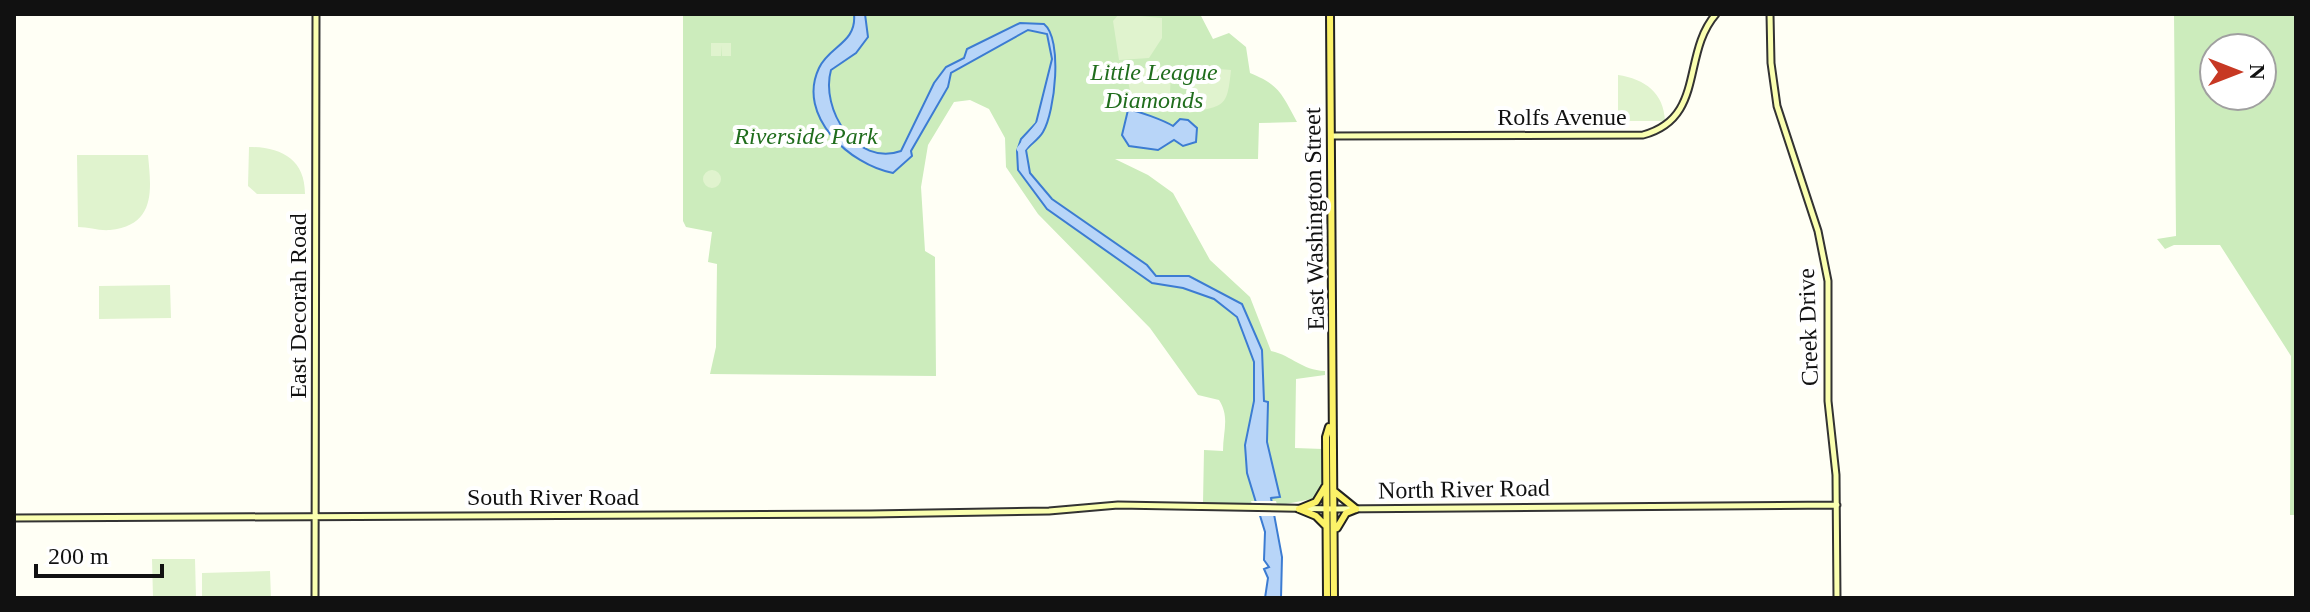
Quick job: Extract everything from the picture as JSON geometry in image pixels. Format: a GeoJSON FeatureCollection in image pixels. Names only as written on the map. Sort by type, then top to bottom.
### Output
{"type":"FeatureCollection","features":[{"type":"Feature","properties":{"kind":"main road","name":"East Washington Street"},"geometry":{"type":"LineString","coordinates":[[1330,14],[1330,424],[1335,492],[1334,598]]}},
{"type":"Feature","properties":{"kind":"main road","name":"East Washington Street"},"geometry":{"type":"LineString","coordinates":[[1327,598],[1326,437],[1330,424]]}},
{"type":"Feature","properties":{"kind":"main road"},"geometry":{"type":"LineString","coordinates":[[1299,509],[1316,502],[1326,484]]}},
{"type":"Feature","properties":{"kind":"main road"},"geometry":{"type":"LineString","coordinates":[[1335,492],[1356,509],[1343,516],[1335,531]]}},
{"type":"Feature","properties":{"kind":"main road"},"geometry":{"type":"LineString","coordinates":[[1299,509],[1316,516],[1326,526]]}},
{"type":"Feature","properties":{"kind":"street","name":"East Decorah Road"},"geometry":{"type":"LineString","coordinates":[[315,598],[316,14]]}},
{"type":"Feature","properties":{"kind":"street","name":"Rolfs Avenue"},"geometry":{"type":"LineString","coordinates":[[1331,136],[1643,135],[1657,131],[1682,109],[1701,39],[1716,14]]}},
{"type":"Feature","properties":{"kind":"street","name":"Creek Drive"},"geometry":{"type":"LineString","coordinates":[[1770,14],[1771,63],[1777,106],[1818,231],[1828,281],[1828,401],[1837,505],[1837,598]]}},
{"type":"Feature","properties":{"kind":"street","name":"North River Road"},"geometry":{"type":"LineString","coordinates":[[1092,506],[1356,509],[1837,505]]}},
{"type":"Feature","properties":{"kind":"street","name":"South River Road"},"geometry":{"type":"LineString","coordinates":[[14,518],[871,514],[1049,511],[1092,506]]}},
{"type":"Feature","properties":{"kind":"green space","name":"Riverside Park"},"geometry":{"type":"Polygon","coordinates":[[[683,14],[1200,14],[1213,39],[1229,33],[1246,47],[1250,73],[1279,92],[1297,122],[1259,123],[1258,159],[1115,159],[1148,175],[1173,193],[1210,260],[1250,297],[1271,351],[1325,371],[1325,375],[1296,379],[1295,448],[1323,449],[1322,488],[1317,498],[1286,504],[1203,503],[1204,450],[1223,451],[1225,418],[1219,400],[1198,395],[1150,328],[1038,214],[1006,167],[1005,138],[989,109],[970,100],[954,102],[928,145],[921,187],[925,251],[935,257],[936,376],[710,374],[716,347],[717,264],[708,262],[712,232],[686,227],[683,221],[683,14]]]}},
{"type":"Feature","properties":{"kind":"green space"},"geometry":{"type":"Polygon","coordinates":[[[1119,14],[1162,18],[1162,38],[1149,58],[1119,60],[1113,21],[1119,14]]]}},
{"type":"Feature","properties":{"kind":"green space"},"geometry":{"type":"Polygon","coordinates":[[[2174,14],[2296,14],[2296,515],[2290,515],[2291,356],[2220,245],[2174,245],[2165,249],[2157,239],[2176,236],[2174,14]]]}},
{"type":"Feature","properties":{"kind":"green space"},"geometry":{"type":"Polygon","coordinates":[[[711,43],[731,43],[731,56],[722,56],[721,45],[721,56],[711,56],[711,43]]]}},
{"type":"Feature","properties":{"kind":"green space","name":"Little League Diamonds"},"geometry":{"type":"Polygon","coordinates":[[[1164,67],[1171,73],[1169,112],[1142,108],[1132,102],[1126,69],[1164,67]]]}},
{"type":"Feature","properties":{"kind":"green space"},"geometry":{"type":"Polygon","coordinates":[[[1193,67],[1231,70],[1228,92],[1222,103],[1189,113],[1185,81],[1193,67]]]}},
{"type":"Feature","properties":{"kind":"green space"},"geometry":{"type":"Polygon","coordinates":[[[1618,75],[1637,80],[1651,89],[1661,103],[1665,121],[1618,121],[1618,75]]]}},
{"type":"Feature","properties":{"kind":"green space"},"geometry":{"type":"Polygon","coordinates":[[[249,147],[271,149],[289,157],[301,172],[305,194],[257,194],[248,186],[249,147]]]}},
{"type":"Feature","properties":{"kind":"green space"},"geometry":{"type":"Polygon","coordinates":[[[77,155],[148,155],[148,203],[136,221],[110,230],[78,227],[77,155]]]}},
{"type":"Feature","properties":{"kind":"green space"},"geometry":{"type":"Polygon","coordinates":[[[708,170],[716,170],[721,179],[719,186],[708,188],[703,183],[703,175],[708,170]]]}},
{"type":"Feature","properties":{"kind":"green space"},"geometry":{"type":"Polygon","coordinates":[[[170,285],[171,318],[99,319],[99,286],[170,285]]]}},
{"type":"Feature","properties":{"kind":"green space"},"geometry":{"type":"Polygon","coordinates":[[[152,559],[195,559],[196,598],[153,598],[152,559]]]}},
{"type":"Feature","properties":{"kind":"green space"},"geometry":{"type":"Polygon","coordinates":[[[270,571],[271,598],[202,598],[202,573],[270,571]]]}},
{"type":"Feature","properties":{"kind":"water"},"geometry":{"type":"Polygon","coordinates":[[[854,14],[865,14],[868,37],[856,53],[831,70],[831,101],[836,117],[856,143],[870,151],[885,154],[901,151],[934,83],[946,67],[964,58],[967,49],[1020,23],[1044,24],[1050,32],[1055,59],[1054,93],[1043,132],[1026,150],[1030,173],[1052,199],[1147,265],[1156,276],[1189,276],[1242,304],[1262,350],[1264,401],[1268,402],[1267,442],[1280,497],[1271,498],[1282,557],[1281,598],[1265,598],[1268,578],[1264,569],[1269,567],[1264,560],[1265,532],[1247,473],[1245,445],[1254,401],[1254,362],[1237,317],[1214,299],[1183,288],[1152,283],[1047,209],[1018,170],[1017,151],[1021,139],[1036,123],[1052,59],[1047,34],[1028,30],[951,73],[948,87],[911,151],[912,156],[893,173],[860,160],[845,149],[831,136],[815,104],[814,86],[819,68],[851,32],[854,14]]]}},
{"type":"Feature","properties":{"kind":"water"},"geometry":{"type":"Polygon","coordinates":[[[1128,110],[1173,126],[1180,119],[1188,120],[1197,128],[1196,142],[1183,146],[1174,140],[1158,150],[1129,146],[1122,135],[1128,110]]]}},
{"type":"Feature","properties":{"kind":"pier"},"geometry":{"type":"Polygon","coordinates":[[[1251,501],[1276,501],[1280,516],[1255,516],[1251,501]]]}},
{"type":"Feature","properties":{"kind":"waterway"},"geometry":{"type":"LineString","coordinates":[[1021,149],[1040,125]]}}]}
